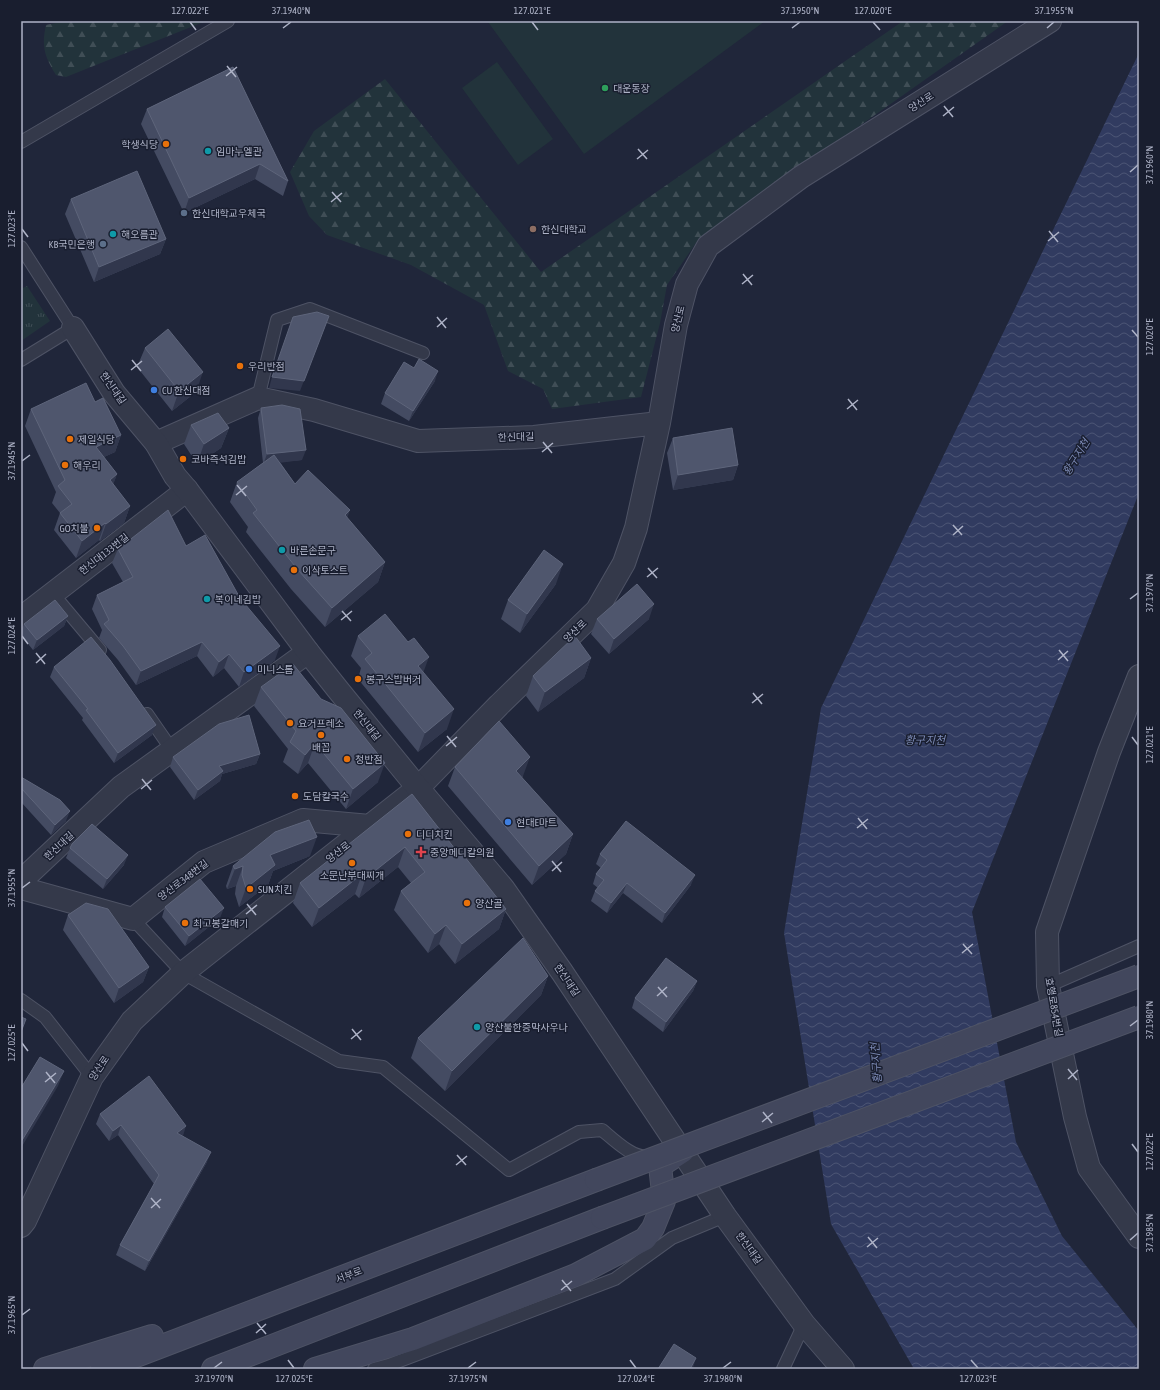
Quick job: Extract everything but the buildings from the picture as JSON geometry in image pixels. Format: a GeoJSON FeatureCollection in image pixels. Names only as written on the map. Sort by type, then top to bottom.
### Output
{"type":"FeatureCollection","features":[{"type":"Feature","properties":{"kind":"main road","name":"서부로"},"geometry":{"type":"LineString","coordinates":[[102,1369],[596,1180],[1139,976]]}},
{"type":"Feature","properties":{"kind":"main road"},"geometry":{"type":"LineString","coordinates":[[213,1369],[602,1218],[1139,1017]]}},
{"type":"Feature","properties":{"kind":"main road"},"geometry":{"type":"LineString","coordinates":[[315,1369],[413,1340],[569,1278],[617,1255],[645,1239],[653,1228],[664,1201],[660,1166],[681,1149]]}},
{"type":"Feature","properties":{"kind":"main road"},"geometry":{"type":"LineString","coordinates":[[45,1369],[302,1293]]}},
{"type":"Feature","properties":{"kind":"street","name":"양산로"},"geometry":{"type":"LineString","coordinates":[[21,1226],[92,1077],[132,1021],[183,973],[418,788],[499,705],[597,610],[624,563],[636,528],[659,423],[676,325],[687,284],[708,246],[802,178],[1050,21]]}},
{"type":"Feature","properties":{"kind":"street","name":"한신대길"},"geometry":{"type":"LineString","coordinates":[[73,328],[114,393],[156,444],[175,476],[308,652],[418,788],[503,888],[562,972],[725,1216],[804,1324],[843,1369]]}},
{"type":"Feature","properties":{"kind":"street","name":"한신대길"},"geometry":{"type":"LineString","coordinates":[[258,398],[314,410],[418,441],[534,437],[659,423]]}},
{"type":"Feature","properties":{"kind":"street"},"geometry":{"type":"LineString","coordinates":[[156,444],[258,398]]}},
{"type":"Feature","properties":{"kind":"street","name":"한신대133번길"},"geometry":{"type":"LineString","coordinates":[[21,618],[187,490]]}},
{"type":"Feature","properties":{"kind":"street","name":"한신대길"},"geometry":{"type":"LineString","coordinates":[[21,881],[122,787],[308,652]]}},
{"type":"Feature","properties":{"kind":"street","name":"효행로854번길"},"geometry":{"type":"LineString","coordinates":[[1139,676],[1109,752],[1047,932],[1048,986],[1075,1117],[1089,1168],[1139,1238]]}},
{"type":"Feature","properties":{"kind":"street","name":"양산로348번길"},"geometry":{"type":"LineString","coordinates":[[133,919],[204,862],[303,820],[370,826]]}},
{"type":"Feature","properties":{"kind":"street"},"geometry":{"type":"LineString","coordinates":[[21,888],[133,919]]}},
{"type":"Feature","properties":{"kind":"lane"},"geometry":{"type":"LineString","coordinates":[[21,142],[228,21]]}},
{"type":"Feature","properties":{"kind":"lane"},"geometry":{"type":"LineString","coordinates":[[21,360],[73,328],[23,253]]}},
{"type":"Feature","properties":{"kind":"lane"},"geometry":{"type":"LineString","coordinates":[[258,398],[277,320],[310,309],[423,353]]}},
{"type":"Feature","properties":{"kind":"lane"},"geometry":{"type":"LineString","coordinates":[[52,594],[107,659]]}},
{"type":"Feature","properties":{"kind":"lane"},"geometry":{"type":"LineString","coordinates":[[142,708],[172,750]]}},
{"type":"Feature","properties":{"kind":"lane"},"geometry":{"type":"LineString","coordinates":[[133,919],[183,973],[339,1061],[383,1067],[510,1170],[579,1132],[602,1130],[632,1153],[646,1157],[681,1149]]}},
{"type":"Feature","properties":{"kind":"lane"},"geometry":{"type":"LineString","coordinates":[[1048,986],[1139,946]]}},
{"type":"Feature","properties":{"kind":"lane"},"geometry":{"type":"LineString","coordinates":[[21,1000],[46,1017],[92,1077]]}},
{"type":"Feature","properties":{"kind":"lane"},"geometry":{"type":"LineString","coordinates":[[374,1369],[389,1365],[615,1279],[672,1238],[725,1216]]}},
{"type":"Feature","properties":{"kind":"lane"},"geometry":{"type":"LineString","coordinates":[[783,1369],[804,1324]]}},
{"type":"Feature","properties":{"kind":"green space"},"geometry":{"type":"Polygon","coordinates":[[[65,21],[206,21],[66,77],[56,75],[47,57],[44,46],[46,25],[65,21]]]}},
{"type":"Feature","properties":{"kind":"green space","name":"대운동장"},"geometry":{"type":"Polygon","coordinates":[[[765,21],[584,154],[488,22],[765,21]]]}},
{"type":"Feature","properties":{"kind":"green space"},"geometry":{"type":"Polygon","coordinates":[[[903,21],[1008,21],[698,240],[667,285],[660,323],[641,397],[552,409],[543,389],[508,371],[484,305],[411,265],[327,235],[309,216],[290,172],[314,131],[385,79],[541,272],[903,21]]]}},
{"type":"Feature","properties":{"kind":"green space"},"geometry":{"type":"Polygon","coordinates":[[[497,62],[553,139],[518,165],[462,88],[497,62]]]}},
{"type":"Feature","properties":{"kind":"green space"},"geometry":{"type":"Polygon","coordinates":[[[27,286],[50,321],[21,341],[21,289],[27,286]]]}},
{"type":"Feature","properties":{"kind":"water","name":"황구지천"},"geometry":{"type":"Polygon","coordinates":[[[1139,53],[1139,493],[972,912],[1016,1142],[1062,1236],[1139,1331],[1139,1369],[914,1369],[831,1224],[784,933],[821,708],[1139,53]]]}},
{"type":"Feature","properties":{"kind":"place","name":"대운동장"},"geometry":{"type":"Point","coordinates":[605,88]}},
{"type":"Feature","properties":{"kind":"place","name":"학생식당"},"geometry":{"type":"Point","coordinates":[166,144]}},
{"type":"Feature","properties":{"kind":"place","name":"임마누엘관"},"geometry":{"type":"Point","coordinates":[208,151]}},
{"type":"Feature","properties":{"kind":"place","name":"한신대학교우체국"},"geometry":{"type":"Point","coordinates":[184,213]}},
{"type":"Feature","properties":{"kind":"place","name":"한신대학교"},"geometry":{"type":"Point","coordinates":[533,229]}},
{"type":"Feature","properties":{"kind":"place","name":"해오름관"},"geometry":{"type":"Point","coordinates":[113,234]}},
{"type":"Feature","properties":{"kind":"place","name":"KB국민은행"},"geometry":{"type":"Point","coordinates":[103,244]}},
{"type":"Feature","properties":{"kind":"place","name":"우리반점"},"geometry":{"type":"Point","coordinates":[240,366]}},
{"type":"Feature","properties":{"kind":"place","name":"CU 한신대점"},"geometry":{"type":"Point","coordinates":[154,390]}},
{"type":"Feature","properties":{"kind":"place","name":"제일식당"},"geometry":{"type":"Point","coordinates":[70,439]}},
{"type":"Feature","properties":{"kind":"place","name":"코바즉석김밥"},"geometry":{"type":"Point","coordinates":[183,459]}},
{"type":"Feature","properties":{"kind":"place","name":"해우리"},"geometry":{"type":"Point","coordinates":[65,465]}},
{"type":"Feature","properties":{"kind":"place","name":"GO치불"},"geometry":{"type":"Point","coordinates":[97,528]}},
{"type":"Feature","properties":{"kind":"place","name":"바른손문구"},"geometry":{"type":"Point","coordinates":[282,550]}},
{"type":"Feature","properties":{"kind":"place","name":"이삭토스트"},"geometry":{"type":"Point","coordinates":[294,570]}},
{"type":"Feature","properties":{"kind":"place","name":"복이네김밥"},"geometry":{"type":"Point","coordinates":[207,599]}},
{"type":"Feature","properties":{"kind":"place","name":"미니스톱"},"geometry":{"type":"Point","coordinates":[249,669]}},
{"type":"Feature","properties":{"kind":"place","name":"봉구스밥버거"},"geometry":{"type":"Point","coordinates":[358,679]}},
{"type":"Feature","properties":{"kind":"place","name":"요거프레소"},"geometry":{"type":"Point","coordinates":[290,723]}},
{"type":"Feature","properties":{"kind":"place","name":"배꼽"},"geometry":{"type":"Point","coordinates":[321,735]}},
{"type":"Feature","properties":{"kind":"place","name":"청반점"},"geometry":{"type":"Point","coordinates":[347,759]}},
{"type":"Feature","properties":{"kind":"place","name":"도담칼국수"},"geometry":{"type":"Point","coordinates":[295,796]}},
{"type":"Feature","properties":{"kind":"place","name":"현대E마트"},"geometry":{"type":"Point","coordinates":[508,822]}},
{"type":"Feature","properties":{"kind":"place","name":"디디치킨"},"geometry":{"type":"Point","coordinates":[408,834]}},
{"type":"Feature","properties":{"kind":"place","name":"중앙메디칼의원"},"geometry":{"type":"Point","coordinates":[421,852]}},
{"type":"Feature","properties":{"kind":"place","name":"소문난부대찌개"},"geometry":{"type":"Point","coordinates":[352,863]}},
{"type":"Feature","properties":{"kind":"place","name":"SUN치킨"},"geometry":{"type":"Point","coordinates":[250,889]}},
{"type":"Feature","properties":{"kind":"place","name":"양산골"},"geometry":{"type":"Point","coordinates":[467,903]}},
{"type":"Feature","properties":{"kind":"place","name":"최고봉갈매기"},"geometry":{"type":"Point","coordinates":[185,923]}},
{"type":"Feature","properties":{"kind":"place","name":"양산불한증막사우나"},"geometry":{"type":"Point","coordinates":[477,1027]}}]}
